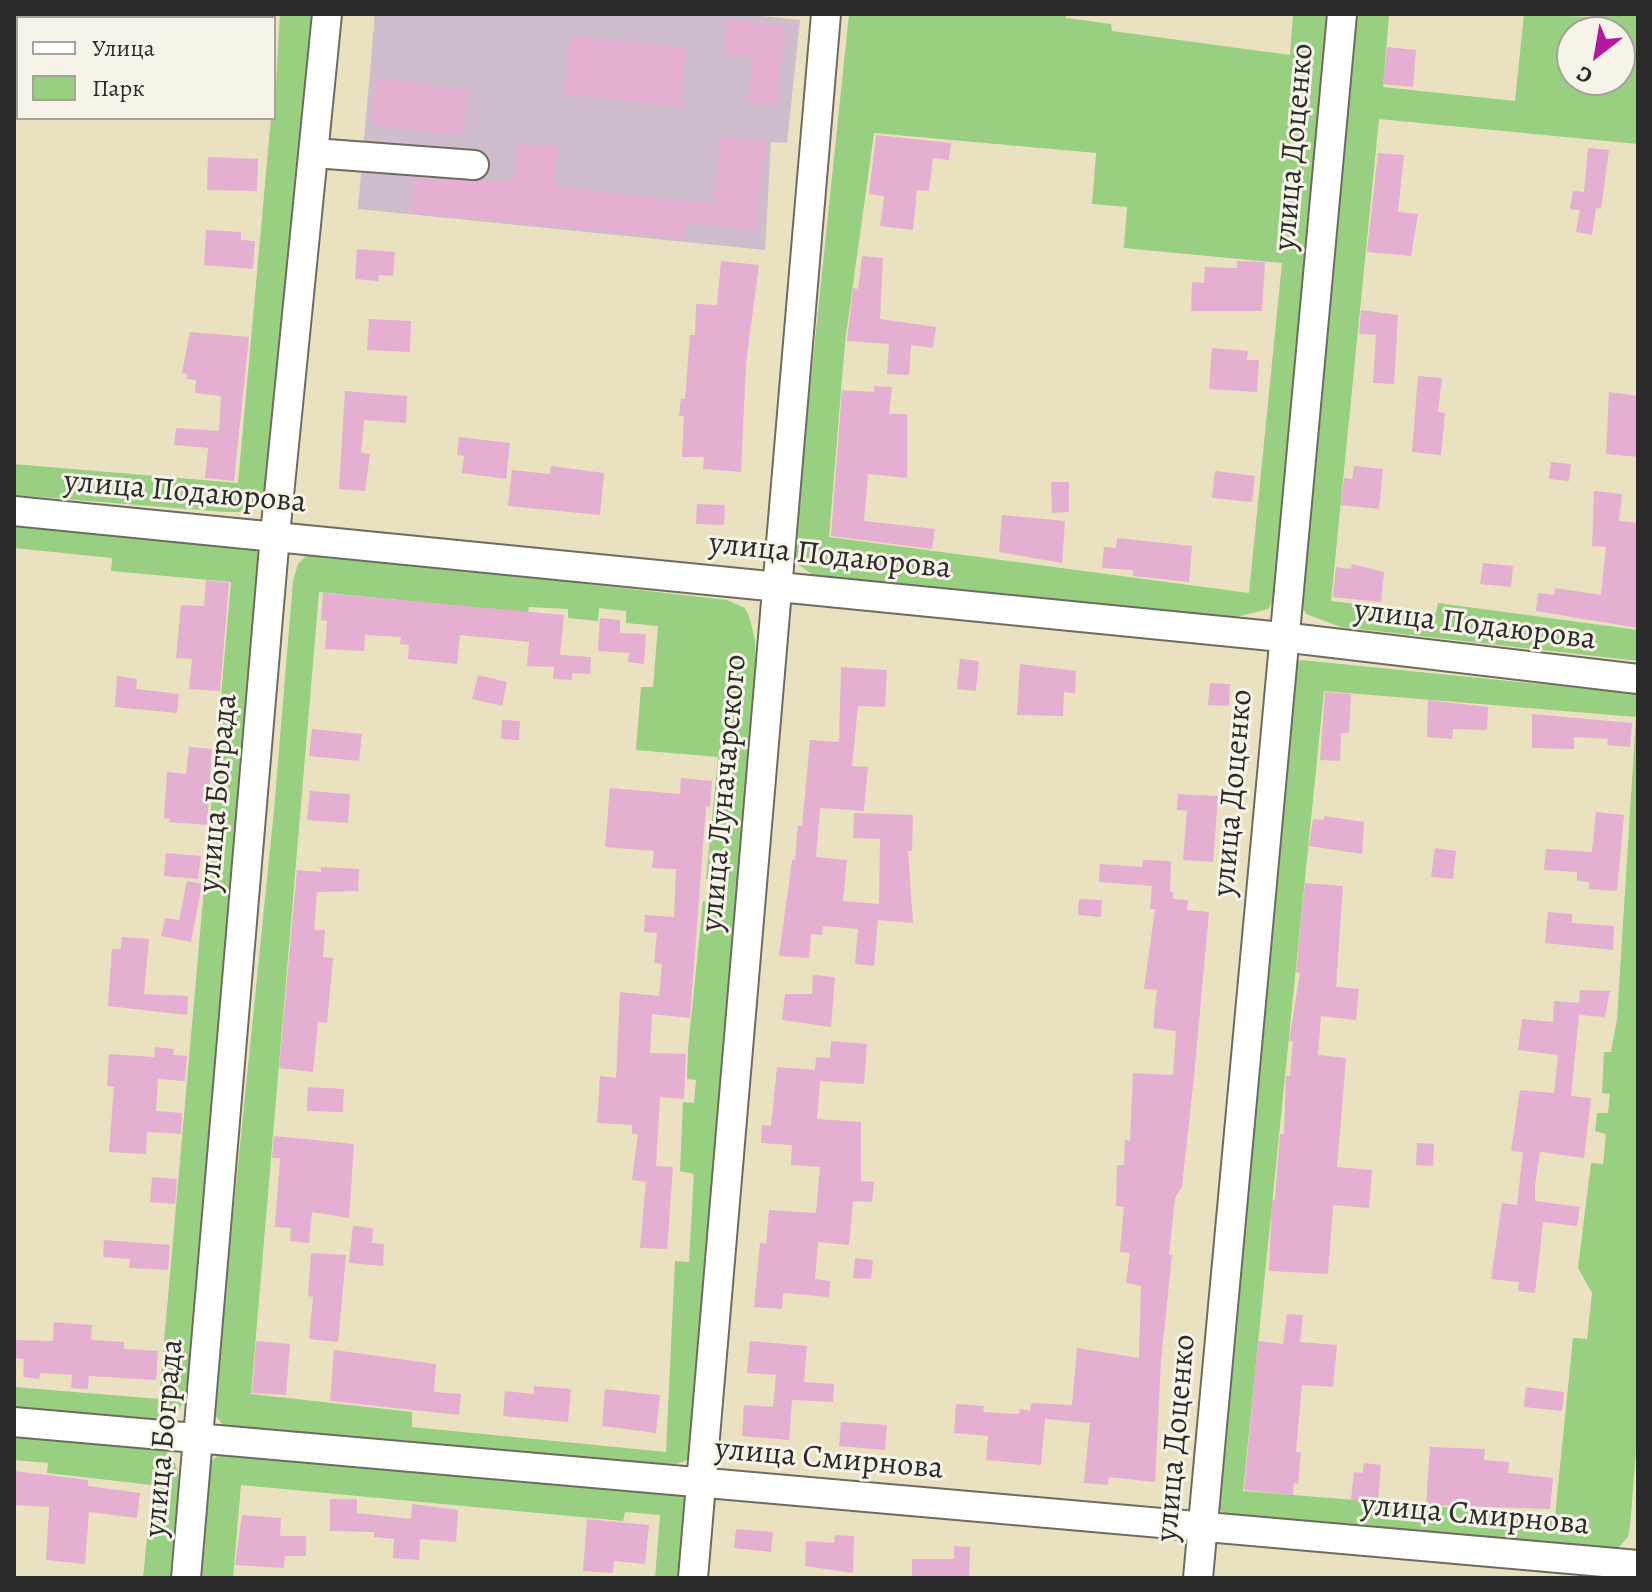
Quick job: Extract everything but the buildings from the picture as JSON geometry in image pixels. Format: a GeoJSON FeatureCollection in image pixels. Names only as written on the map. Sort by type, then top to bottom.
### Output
{"type":"FeatureCollection","features":[{"type":"Feature","properties":{"kind":"street","name":"улица Бограда"},"geometry":{"type":"LineString","coordinates":[[186,1578],[275,535],[327,14]]}},
{"type":"Feature","properties":{"kind":"street","name":"улица Луначарского"},"geometry":{"type":"LineString","coordinates":[[693,1578],[826,14]]}},
{"type":"Feature","properties":{"kind":"street","name":"улица Доценко"},"geometry":{"type":"LineString","coordinates":[[1198,1578],[1282,637],[1342,14]]}},
{"type":"Feature","properties":{"kind":"street"},"geometry":{"type":"LineString","coordinates":[[314,153],[474,165]]}},
{"type":"Feature","properties":{"kind":"street","name":"улица Подаюрова"},"geometry":{"type":"LineString","coordinates":[[14,511],[1282,637],[1638,679]]}},
{"type":"Feature","properties":{"kind":"street","name":"улица Смирнова"},"geometry":{"type":"LineString","coordinates":[[14,1422],[1638,1565]]}},
{"type":"Feature","properties":{"kind":"shaded area"},"geometry":{"type":"Polygon","coordinates":[[[375,14],[743,14],[800,20],[787,143],[771,142],[765,250],[358,209],[375,14]]]}},
{"type":"Feature","properties":{"kind":"green space"},"geometry":{"type":"Polygon","coordinates":[[[280,14],[315,14],[268,484],[262,498],[240,512],[225,512],[14,495],[14,464],[238,483],[271,120],[276,120],[280,14]]]}},
{"type":"Feature","properties":{"kind":"green space"},"geometry":{"type":"Polygon","coordinates":[[[849,14],[1066,14],[1066,18],[1111,24],[1112,31],[1290,55],[1293,14],[1327,14],[1280,576],[1276,596],[1268,609],[1237,617],[813,575],[796,563],[793,551],[849,14]],[[874,133],[845,342],[829,537],[1249,593],[1282,263],[1124,248],[1127,207],[1092,204],[1096,153],[874,133]]]}},
{"type":"Feature","properties":{"kind":"green space"},"geometry":{"type":"Polygon","coordinates":[[[1352,14],[1389,14],[1383,87],[1515,101],[1524,14],[1568,16],[1556,16],[1556,96],[1636,96],[1636,16],[1590,16],[1638,14],[1638,144],[1379,119],[1331,601],[1436,613],[1438,603],[1638,630],[1638,661],[1341,627],[1306,614],[1300,603],[1352,14]]]}},
{"type":"Feature","properties":{"kind":"green space"},"geometry":{"type":"Polygon","coordinates":[[[14,522],[253,548],[260,555],[186,1399],[176,1413],[161,1421],[14,1409],[14,1387],[159,1399],[231,582],[111,571],[112,558],[14,548],[14,522]]]}},
{"type":"Feature","properties":{"kind":"green space"},"geometry":{"type":"Polygon","coordinates":[[[317,553],[727,600],[745,608],[749,616],[755,640],[756,728],[690,1459],[677,1464],[516,1456],[225,1428],[213,1412],[274,810],[293,581],[298,564],[306,556],[317,553]],[[319,592],[251,1394],[412,1412],[412,1427],[666,1452],[675,1261],[689,1262],[694,1174],[680,1171],[683,1102],[694,1103],[696,1080],[687,1079],[688,1049],[703,901],[719,903],[721,881],[706,879],[718,757],[636,750],[641,687],[653,687],[658,626],[626,623],[626,611],[599,608],[598,621],[568,618],[568,609],[529,607],[528,613],[319,592]]]}},
{"type":"Feature","properties":{"kind":"green space"},"geometry":{"type":"Polygon","coordinates":[[[1301,660],[1638,694],[1638,1426],[1630,1527],[1628,1537],[1618,1548],[1228,1516],[1217,1508],[1295,663],[1301,660]],[[1324,691],[1243,1491],[1555,1516],[1573,1338],[1587,1339],[1592,1293],[1578,1268],[1591,1163],[1603,1164],[1606,1134],[1595,1131],[1597,1113],[1608,1113],[1610,1094],[1602,1093],[1604,1052],[1611,1052],[1617,1019],[1636,717],[1324,691]]]}},
{"type":"Feature","properties":{"kind":"green space"},"geometry":{"type":"Polygon","coordinates":[[[14,1432],[152,1445],[172,1455],[179,1476],[170,1578],[143,1578],[152,1485],[47,1473],[48,1463],[14,1460],[14,1432]]]}},
{"type":"Feature","properties":{"kind":"green space"},"geometry":{"type":"Polygon","coordinates":[[[220,1453],[673,1493],[686,1498],[691,1509],[685,1578],[655,1578],[660,1515],[625,1512],[623,1521],[241,1485],[233,1578],[202,1578],[211,1462],[220,1453]]]}}]}
